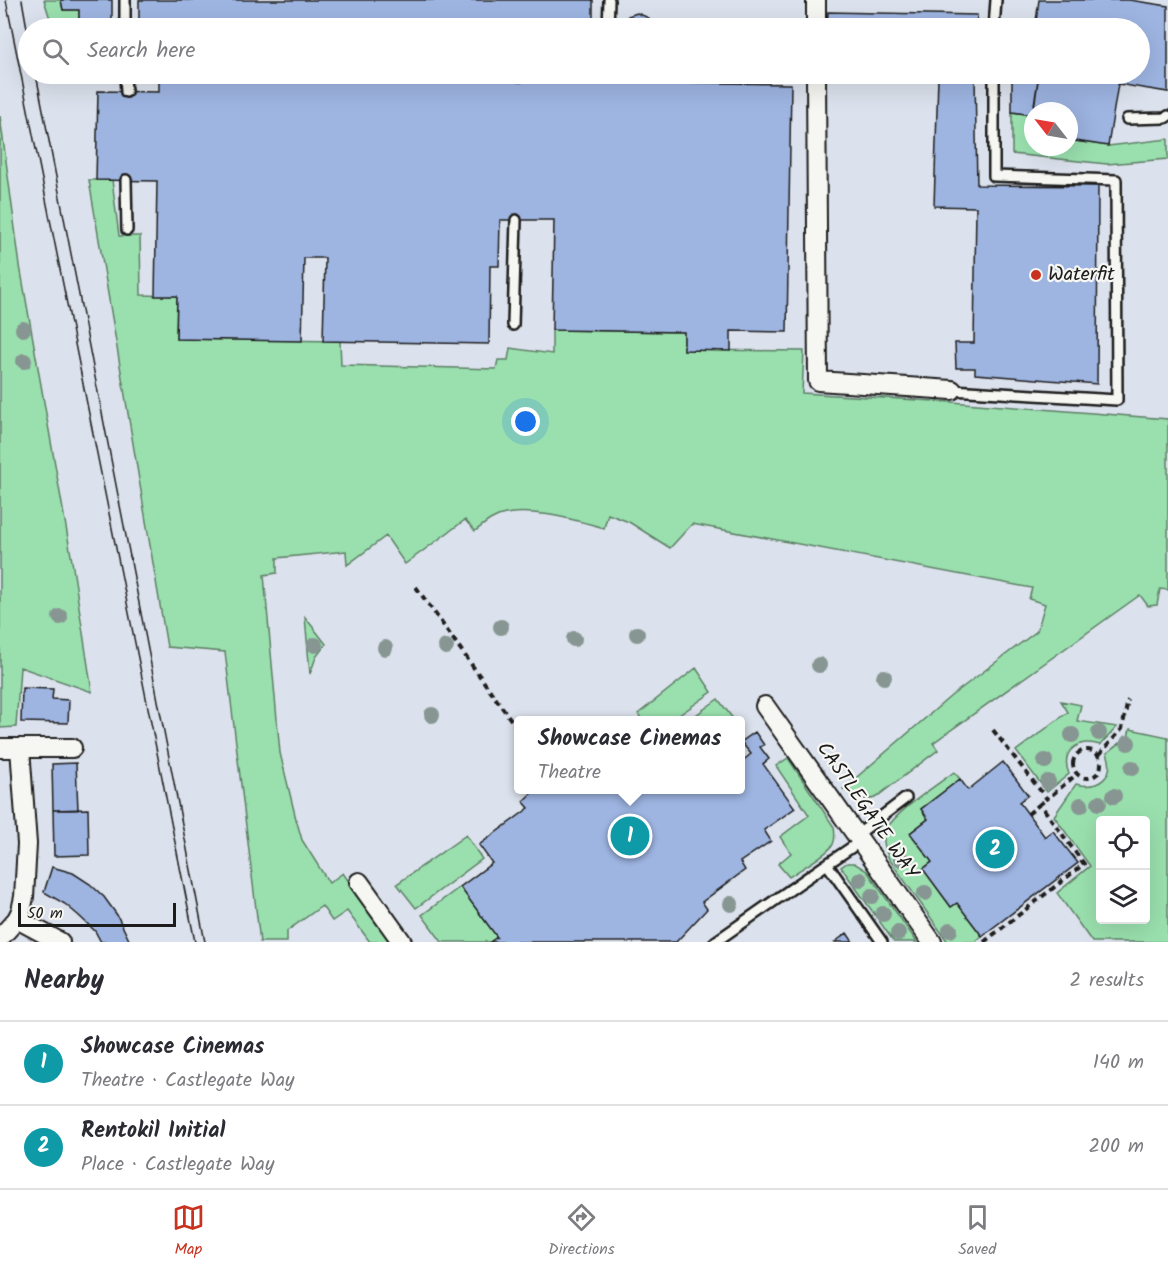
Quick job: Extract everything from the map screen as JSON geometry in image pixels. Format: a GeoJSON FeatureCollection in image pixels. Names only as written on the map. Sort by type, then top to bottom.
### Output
{"type":"FeatureCollection","features":[{"type":"Feature","properties":{"kind":"street"},"geometry":{"type":"LineString","coordinates":[[816,0],[816,18]]}},
{"type":"Feature","properties":{"kind":"street"},"geometry":{"type":"LineString","coordinates":[[816,84],[818,381],[952,390]]}},
{"type":"Feature","properties":{"kind":"street","name":"CASTLEGATE WAY"},"geometry":{"type":"LineString","coordinates":[[765,706],[932,942]]}},
{"type":"Feature","properties":{"kind":"street"},"geometry":{"type":"LineString","coordinates":[[0,748],[72,748]]}},
{"type":"Feature","properties":{"kind":"street"},"geometry":{"type":"LineString","coordinates":[[0,938],[21,911],[24,897],[27,844],[20,748]]}},
{"type":"Feature","properties":{"kind":"street"},"geometry":{"type":"LineString","coordinates":[[359,882],[402,942]]}},
{"type":"Feature","properties":{"kind":"street"},"geometry":{"type":"LineString","coordinates":[[16,919],[60,942]]}},
{"type":"Feature","properties":{"kind":"lane"},"geometry":{"type":"LineString","coordinates":[[125,0],[125,18]]}},
{"type":"Feature","properties":{"kind":"lane"},"geometry":{"type":"LineString","coordinates":[[608,18],[609,0]]}},
{"type":"Feature","properties":{"kind":"lane"},"geometry":{"type":"LineString","coordinates":[[995,18],[996,0]]}},
{"type":"Feature","properties":{"kind":"lane"},"geometry":{"type":"LineString","coordinates":[[126,84],[126,92]]}},
{"type":"Feature","properties":{"kind":"lane"},"geometry":{"type":"LineString","coordinates":[[952,390],[1117,400],[1116,180],[994,176],[994,84]]}},
{"type":"Feature","properties":{"kind":"lane"},"geometry":{"type":"LineString","coordinates":[[1127,119],[1168,116]]}},
{"type":"Feature","properties":{"kind":"lane"},"geometry":{"type":"LineString","coordinates":[[126,180],[127,230]]}},
{"type":"Feature","properties":{"kind":"lane"},"geometry":{"type":"LineString","coordinates":[[513,325],[516,220]]}},
{"type":"Feature","properties":{"kind":"lane"},"geometry":{"type":"LineString","coordinates":[[715,942],[827,864],[906,798]]}},
{"type":"Feature","properties":{"kind":"lane"},"geometry":{"type":"LineString","coordinates":[[827,864],[882,942]]}},
{"type":"Feature","properties":{"kind":"path"},"geometry":{"type":"LineString","coordinates":[[416,587],[514,724]]}},
{"type":"Feature","properties":{"kind":"path"},"geometry":{"type":"LineString","coordinates":[[1099,755],[1122,729],[1128,700]]}},
{"type":"Feature","properties":{"kind":"path"},"geometry":{"type":"LineString","coordinates":[[993,730],[1047,799]]}},
{"type":"Feature","properties":{"kind":"path"},"geometry":{"type":"LineString","coordinates":[[1087,749],[1099,755],[1102,766],[1097,775],[1087,778],[1077,774],[1074,770],[1073,761],[1078,753],[1087,749]]}},
{"type":"Feature","properties":{"kind":"path"},"geometry":{"type":"LineString","coordinates":[[1028,814],[1077,774]]}},
{"type":"Feature","properties":{"kind":"path"},"geometry":{"type":"LineString","coordinates":[[984,942],[1084,864],[1040,804]]}},
{"type":"Feature","properties":{"kind":"green space"},"geometry":{"type":"Polygon","coordinates":[[[44,0],[61,0],[63,10],[79,10],[79,18],[50,18],[44,0]]]}},
{"type":"Feature","properties":{"kind":"green space"},"geometry":{"type":"Polygon","coordinates":[[[1012,112],[1024,114],[1024,155],[1012,154],[1012,112]]]}},
{"type":"Feature","properties":{"kind":"green space"},"geometry":{"type":"Polygon","coordinates":[[[0,116],[20,266],[72,561],[92,692],[20,667],[16,727],[0,728],[0,116]]]}},
{"type":"Feature","properties":{"kind":"green space"},"geometry":{"type":"Polygon","coordinates":[[[1168,139],[1168,159],[1107,164],[1031,156],[1078,156],[1078,141],[1108,146],[1168,139]]]}},
{"type":"Feature","properties":{"kind":"green space"},"geometry":{"type":"Polygon","coordinates":[[[89,180],[112,180],[119,236],[140,236],[141,295],[177,296],[176,339],[340,341],[341,365],[496,369],[498,360],[508,360],[510,348],[552,354],[552,330],[684,332],[684,350],[804,351],[802,393],[1168,419],[1168,590],[1160,589],[1157,605],[1148,606],[1140,595],[933,743],[938,750],[875,798],[866,800],[854,797],[843,789],[951,696],[1037,631],[1045,604],[1029,599],[1032,588],[692,524],[670,548],[629,522],[608,514],[604,528],[533,513],[505,514],[491,519],[475,531],[465,520],[405,564],[386,536],[347,565],[346,551],[277,558],[277,573],[264,575],[280,753],[302,840],[329,883],[343,873],[390,942],[370,942],[347,911],[332,921],[322,906],[287,931],[287,942],[260,942],[225,652],[167,647],[89,180]]]}},
{"type":"Feature","properties":{"kind":"green space"},"geometry":{"type":"Polygon","coordinates":[[[305,617],[326,644],[316,657],[310,674],[305,617]]]}},
{"type":"Feature","properties":{"kind":"green space"},"geometry":{"type":"Polygon","coordinates":[[[696,668],[712,692],[678,716],[639,716],[638,714],[696,668]]]}},
{"type":"Feature","properties":{"kind":"green space"},"geometry":{"type":"Polygon","coordinates":[[[718,699],[731,716],[695,716],[718,699]]]}},
{"type":"Feature","properties":{"kind":"green space"},"geometry":{"type":"Polygon","coordinates":[[[1061,701],[1081,705],[1077,721],[1117,727],[1100,745],[1085,743],[1073,748],[1067,759],[1069,774],[1047,792],[1016,751],[1068,712],[1061,701]]]}},
{"type":"Feature","properties":{"kind":"green space"},"geometry":{"type":"Polygon","coordinates":[[[1130,729],[1168,737],[1168,942],[1092,942],[1057,893],[1090,866],[1054,816],[1076,784],[1092,785],[1104,779],[1109,768],[1107,753],[1128,737],[1130,729]]]}},
{"type":"Feature","properties":{"kind":"green space"},"geometry":{"type":"Polygon","coordinates":[[[788,758],[834,827],[835,834],[829,850],[789,877],[778,864],[791,853],[780,837],[809,815],[776,766],[788,758]]]}},
{"type":"Feature","properties":{"kind":"green space"},"geometry":{"type":"Polygon","coordinates":[[[954,772],[960,779],[921,809],[928,819],[910,833],[932,862],[923,869],[951,907],[957,903],[982,936],[975,942],[948,942],[889,859],[884,841],[887,827],[903,810],[954,772]]]}},
{"type":"Feature","properties":{"kind":"green space"},"geometry":{"type":"Polygon","coordinates":[[[466,835],[482,859],[416,908],[397,884],[466,835]]]}},
{"type":"Feature","properties":{"kind":"green space"},"geometry":{"type":"Polygon","coordinates":[[[847,863],[854,863],[867,871],[917,942],[894,942],[841,867],[847,863]]]}},
{"type":"Feature","properties":{"kind":"green space"},"geometry":{"type":"Polygon","coordinates":[[[460,887],[497,937],[490,942],[442,942],[422,915],[460,887]]]}},
{"type":"Feature","properties":{"kind":"building"},"geometry":{"type":"Polygon","coordinates":[[[61,0],[112,0],[112,18],[79,18],[79,10],[63,10],[61,0]]]}},
{"type":"Feature","properties":{"kind":"building"},"geometry":{"type":"Polygon","coordinates":[[[139,0],[593,0],[593,18],[139,18],[139,0]]]}},
{"type":"Feature","properties":{"kind":"building"},"geometry":{"type":"Polygon","coordinates":[[[1039,0],[1129,0],[1168,6],[1168,92],[1118,84],[1150,84],[1150,18],[1036,18],[1039,0]]]}},
{"type":"Feature","properties":{"kind":"building"},"geometry":{"type":"Polygon","coordinates":[[[828,12],[977,15],[977,18],[828,18],[828,12]]]}},
{"type":"Feature","properties":{"kind":"building"},"geometry":{"type":"Polygon","coordinates":[[[637,13],[649,18],[626,18],[637,13]]]}},
{"type":"Feature","properties":{"kind":"building"},"geometry":{"type":"Polygon","coordinates":[[[159,84],[791,84],[787,332],[731,331],[731,351],[684,350],[684,332],[552,330],[554,220],[500,220],[499,266],[490,266],[489,344],[323,341],[325,258],[304,258],[302,341],[176,339],[177,296],[155,296],[157,181],[96,180],[98,91],[159,92],[159,84]]]}},
{"type":"Feature","properties":{"kind":"building","name":"Waterfit"},"geometry":{"type":"Polygon","coordinates":[[[938,84],[975,84],[977,185],[1098,186],[1097,384],[975,374],[975,368],[956,368],[955,343],[974,343],[976,207],[934,206],[938,84]]]}},
{"type":"Feature","properties":{"kind":"building"},"geometry":{"type":"Polygon","coordinates":[[[1012,84],[1038,84],[1035,102],[1024,102],[1024,114],[1012,112],[1012,84]]]}},
{"type":"Feature","properties":{"kind":"building"},"geometry":{"type":"Polygon","coordinates":[[[1037,84],[1118,84],[1108,146],[1078,141],[1078,102],[1034,102],[1037,84]]]}},
{"type":"Feature","properties":{"kind":"building"},"geometry":{"type":"Polygon","coordinates":[[[22,688],[53,689],[52,699],[69,700],[68,723],[21,722],[22,688]]]}},
{"type":"Feature","properties":{"kind":"building"},"geometry":{"type":"Polygon","coordinates":[[[755,732],[764,745],[760,747],[769,759],[763,764],[795,808],[764,830],[771,841],[740,862],[745,870],[702,902],[707,909],[676,942],[490,942],[497,937],[460,887],[492,863],[479,845],[529,808],[523,801],[531,794],[745,794],[745,759],[751,754],[745,747],[745,739],[755,732]]]}},
{"type":"Feature","properties":{"kind":"building"},"geometry":{"type":"Polygon","coordinates":[[[1003,762],[1028,795],[1019,802],[1045,837],[1053,831],[1078,863],[982,936],[957,903],[951,907],[923,869],[932,862],[910,833],[928,819],[921,809],[960,779],[968,790],[1003,762]]]}},
{"type":"Feature","properties":{"kind":"building"},"geometry":{"type":"Polygon","coordinates":[[[76,763],[78,810],[53,810],[52,764],[76,763]]]}},
{"type":"Feature","properties":{"kind":"building"},"geometry":{"type":"Polygon","coordinates":[[[88,809],[89,855],[54,856],[53,810],[88,809]]]}},
{"type":"Feature","properties":{"kind":"building"},"geometry":{"type":"Polygon","coordinates":[[[52,867],[73,873],[104,897],[117,915],[130,942],[101,942],[95,931],[78,915],[65,904],[44,892],[52,867]]]}},
{"type":"Feature","properties":{"kind":"building"},"geometry":{"type":"Polygon","coordinates":[[[847,933],[853,942],[835,942],[847,933]]]}},
{"type":"Feature","properties":{"kind":"tram line"},"geometry":{"type":"LineString","coordinates":[[6,0],[18,60]]}},
{"type":"Feature","properties":{"kind":"tram line"},"geometry":{"type":"LineString","coordinates":[[22,0],[25,18]]}},
{"type":"Feature","properties":{"kind":"tram line"},"geometry":{"type":"LineString","coordinates":[[23,84],[195,942]]}},
{"type":"Feature","properties":{"kind":"tram line"},"geometry":{"type":"LineString","coordinates":[[38,84],[205,942]]}},
{"type":"Feature","properties":{"kind":"place","name":"Waterfit"},"geometry":{"type":"Point","coordinates":[1036,275]}},
{"type":"Feature","properties":{"kind":"place","name":"Showcase Cinemas"},"geometry":{"type":"Point","coordinates":[630,836]}},
{"type":"Feature","properties":{"kind":"place","name":"Rentokil Initial"},"geometry":{"type":"Point","coordinates":[995,849]}}]}
